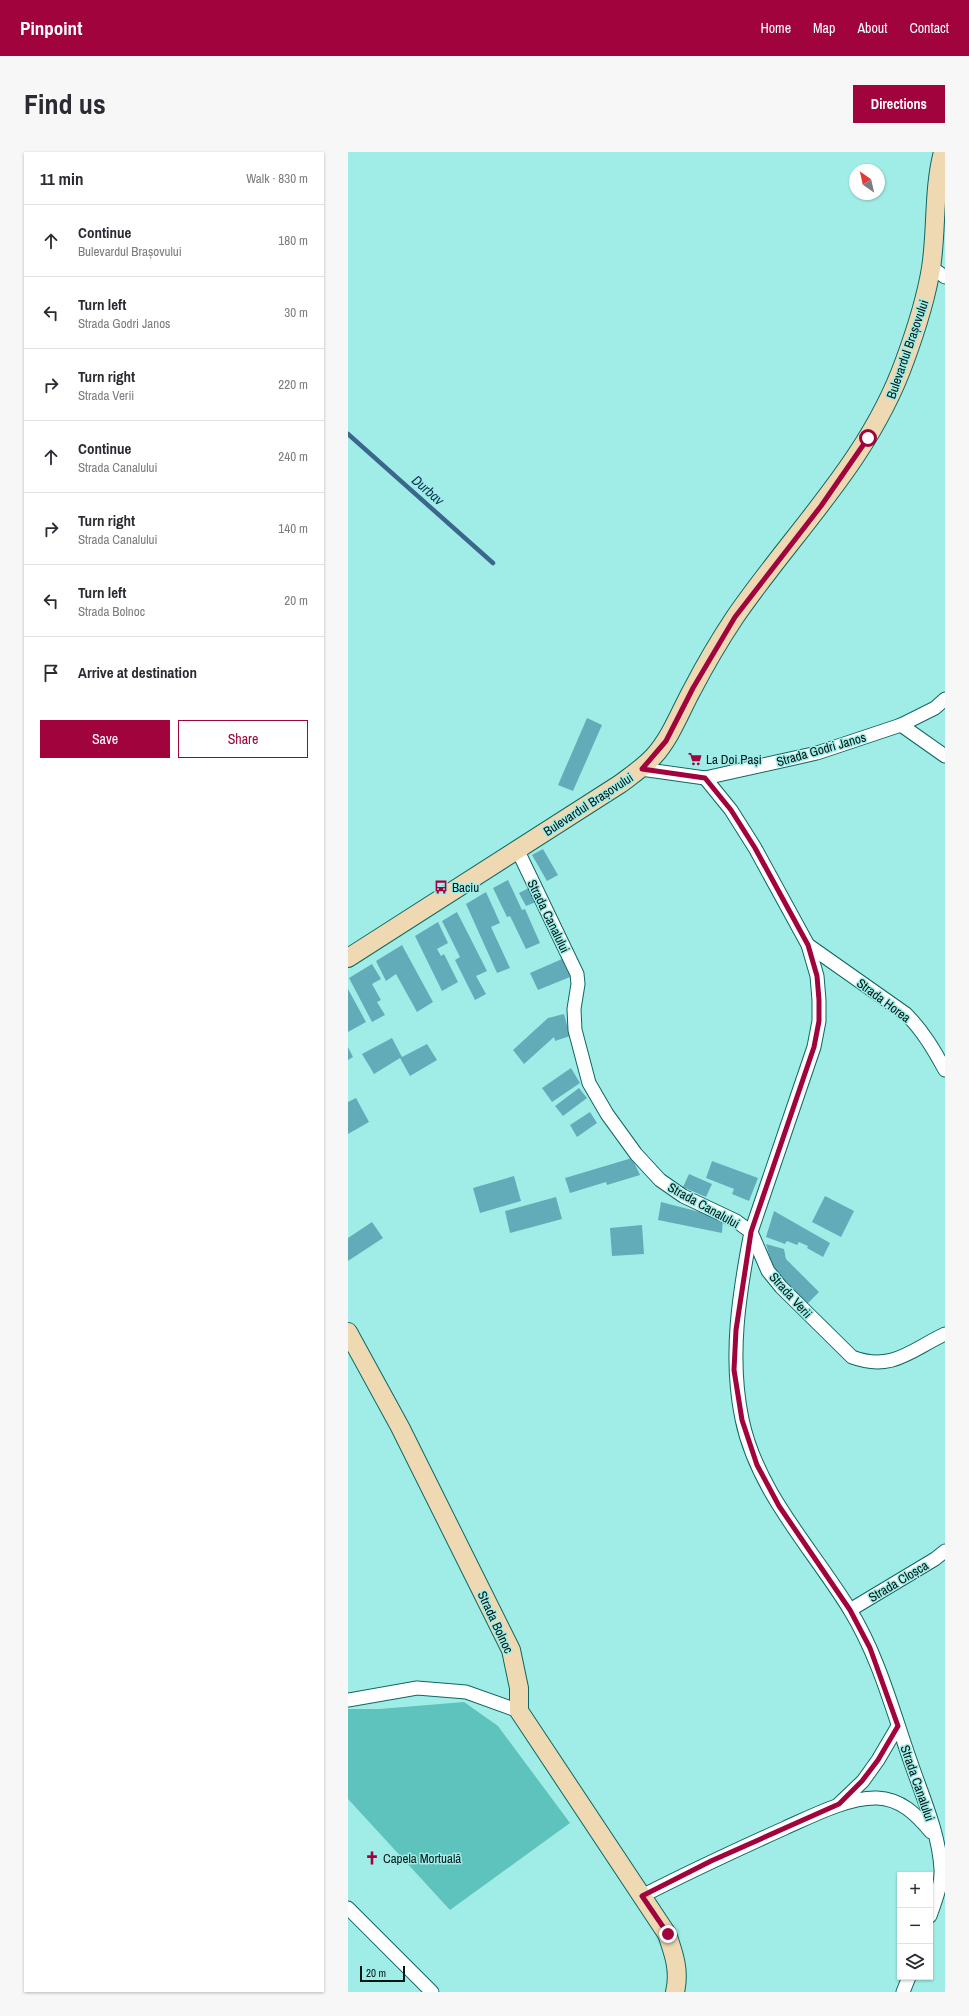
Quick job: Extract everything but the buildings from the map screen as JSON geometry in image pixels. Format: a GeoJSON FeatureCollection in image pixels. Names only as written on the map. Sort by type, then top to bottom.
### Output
{"type":"FeatureCollection","features":[{"type":"Feature","properties":{"kind":"main road","name":"Bulevardul Brașovului"},"geometry":{"type":"LineString","coordinates":[[348,958],[642,769],[666,741],[696,681],[735,617],[821,506],[868,438],[889,401],[906,360],[926,292],[938,272],[936,197],[943,152]]}},
{"type":"Feature","properties":{"kind":"main road","name":"Strada Bolnoc"},"geometry":{"type":"LineString","coordinates":[[348,1332],[400,1427],[511,1650],[519,1688],[519,1710]]}},
{"type":"Feature","properties":{"kind":"main road"},"geometry":{"type":"LineString","coordinates":[[519,1710],[668,1934],[677,1964],[678,1980],[676,1992]]}},
{"type":"Feature","properties":{"kind":"street","name":"Strada Godri Janos"},"geometry":{"type":"LineString","coordinates":[[642,769],[705,778],[817,753],[901,725],[935,708],[945,699]]}},
{"type":"Feature","properties":{"kind":"street"},"geometry":{"type":"LineString","coordinates":[[901,725],[945,756]]}},
{"type":"Feature","properties":{"kind":"street"},"geometry":{"type":"LineString","coordinates":[[705,778],[731,810],[755,848],[808,945],[817,976],[819,1021],[814,1047],[751,1232]]}},
{"type":"Feature","properties":{"kind":"street","name":"Strada Canalului"},"geometry":{"type":"LineString","coordinates":[[517,850],[577,974],[578,984],[574,1009],[575,1030],[584,1069],[595,1095],[636,1154],[660,1180],[683,1196],[736,1221],[751,1232],[736,1330],[734,1370],[742,1420],[757,1465],[779,1506],[850,1610],[870,1648],[941,1840],[942,1872],[933,1908]]}},
{"type":"Feature","properties":{"kind":"street","name":"Strada Horea"},"geometry":{"type":"LineString","coordinates":[[808,945],[906,1014],[917,1025],[931,1044],[945,1070]]}},
{"type":"Feature","properties":{"kind":"street","name":"Strada Verii"},"geometry":{"type":"LineString","coordinates":[[751,1232],[768,1271],[781,1287],[852,1357],[865,1362],[890,1362],[945,1334]]}},
{"type":"Feature","properties":{"kind":"street","name":"Strada Cloșca"},"geometry":{"type":"LineString","coordinates":[[850,1610],[935,1559],[945,1551]]}},
{"type":"Feature","properties":{"kind":"street"},"geometry":{"type":"LineString","coordinates":[[348,1700],[417,1688],[466,1692],[519,1710]]}},
{"type":"Feature","properties":{"kind":"street","name":"Strada Canalului"},"geometry":{"type":"LineString","coordinates":[[839,1804],[862,1781],[878,1760],[898,1726]]}},
{"type":"Feature","properties":{"kind":"street","name":"Strada Canalului"},"geometry":{"type":"LineString","coordinates":[[642,1896],[711,1861],[839,1804],[876,1798],[899,1802],[919,1816],[941,1840]]}},
{"type":"Feature","properties":{"kind":"street"},"geometry":{"type":"LineString","coordinates":[[348,1908],[432,1992]]}},
{"type":"Feature","properties":{"kind":"street"},"geometry":{"type":"LineString","coordinates":[[903,1992],[908,1980]]}},
{"type":"Feature","properties":{"kind":"shaded area"},"geometry":{"type":"Polygon","coordinates":[[[464,1702],[498,1726],[570,1823],[450,1910],[348,1799],[348,1709],[379,1709],[464,1702]]]}},
{"type":"Feature","properties":{"kind":"waterway","name":"Durbav"},"geometry":{"type":"LineString","coordinates":[[348,434],[493,563]]}},
{"type":"Feature","properties":{"kind":"place","name":"La Doi Pași"},"geometry":{"type":"Point","coordinates":[695,759]}},
{"type":"Feature","properties":{"kind":"place","name":"Baciu"},"geometry":{"type":"Point","coordinates":[441,887]}},
{"type":"Feature","properties":{"kind":"place","name":"Capela Mortuală"},"geometry":{"type":"Point","coordinates":[372,1858]}},
{"type":"Feature","properties":{"kind":"route"},"geometry":{"type":"LineString","coordinates":[[668,1934],[642,1896],[711,1861],[839,1804],[862,1781],[878,1760],[898,1726],[882,1676],[870,1648],[850,1610],[779,1506],[757,1465],[742,1420],[734,1370],[736,1330],[751,1232],[814,1047],[819,1021],[817,976],[808,945],[755,848],[731,810],[705,778],[642,769],[666,741],[715,648],[735,617],[845,474],[868,438]]}}]}
